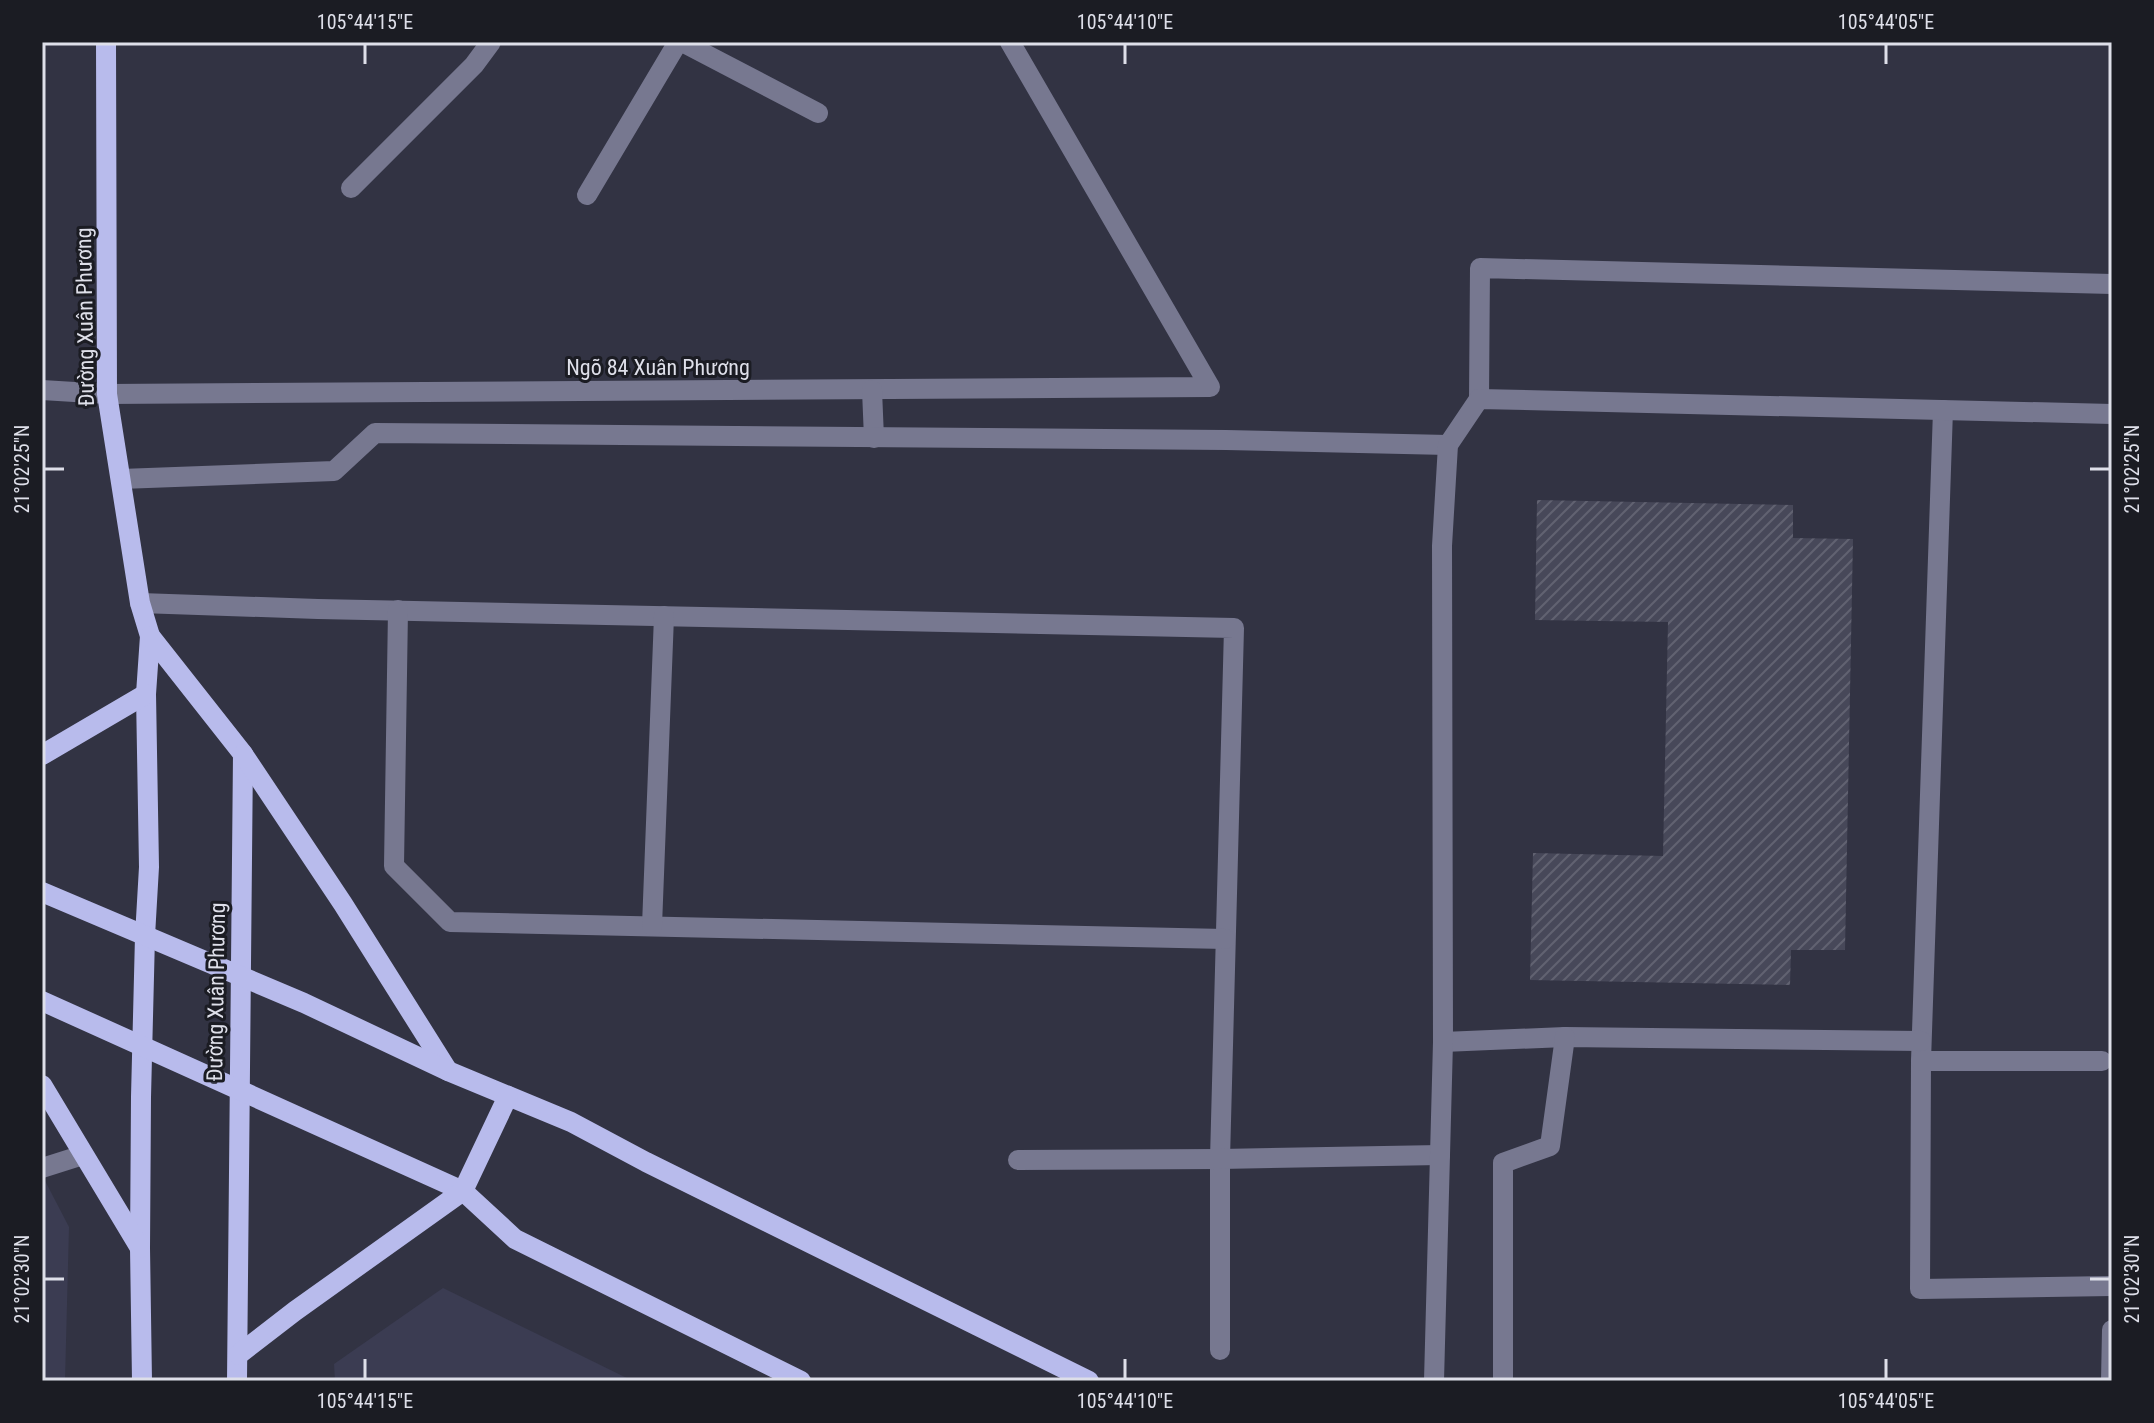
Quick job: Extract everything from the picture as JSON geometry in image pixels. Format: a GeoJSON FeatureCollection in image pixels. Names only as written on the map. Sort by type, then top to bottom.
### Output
{"type":"FeatureCollection","features":[{"type":"Feature","properties":{"kind":"main road","name":"Đường Xuân Phương"},"geometry":{"type":"LineString","coordinates":[[106,42],[107,394],[140,603],[150,636],[146,694],[149,867],[142,1045],[142,1381]]}},
{"type":"Feature","properties":{"kind":"main road","name":"Đường Xuân Phương"},"geometry":{"type":"LineString","coordinates":[[150,636],[243,754],[237,1381]]}},
{"type":"Feature","properties":{"kind":"main road"},"geometry":{"type":"LineString","coordinates":[[42,755],[146,694]]}},
{"type":"Feature","properties":{"kind":"main road"},"geometry":{"type":"LineString","coordinates":[[243,754],[343,904],[448,1071]]}},
{"type":"Feature","properties":{"kind":"main road"},"geometry":{"type":"LineString","coordinates":[[42,892],[304,1003],[448,1071],[571,1122],[1089,1381]]}},
{"type":"Feature","properties":{"kind":"main road"},"geometry":{"type":"LineString","coordinates":[[42,1001],[463,1191],[515,1239],[801,1381]]}},
{"type":"Feature","properties":{"kind":"main road"},"geometry":{"type":"LineString","coordinates":[[42,1085],[140,1248]]}},
{"type":"Feature","properties":{"kind":"main road"},"geometry":{"type":"LineString","coordinates":[[238,1355],[463,1191],[508,1096]]}},
{"type":"Feature","properties":{"kind":"street"},"geometry":{"type":"LineString","coordinates":[[351,188],[474,65],[491,42]]}},
{"type":"Feature","properties":{"kind":"street"},"geometry":{"type":"LineString","coordinates":[[587,195],[680,42],[818,113]]}},
{"type":"Feature","properties":{"kind":"street","name":"Ngõ 84 Xuân Phương"},"geometry":{"type":"LineString","coordinates":[[42,390],[107,394],[1210,387],[1010,42]]}},
{"type":"Feature","properties":{"kind":"street"},"geometry":{"type":"LineString","coordinates":[[1434,1381],[1443,1042],[1442,546],[1448,445],[1479,399],[1480,268],[2112,284]]}},
{"type":"Feature","properties":{"kind":"street"},"geometry":{"type":"LineString","coordinates":[[872,390],[874,438]]}},
{"type":"Feature","properties":{"kind":"street"},"geometry":{"type":"LineString","coordinates":[[1479,399],[2112,414]]}},
{"type":"Feature","properties":{"kind":"street"},"geometry":{"type":"LineString","coordinates":[[1943,410],[1921,1051],[1920,1289],[2112,1286]]}},
{"type":"Feature","properties":{"kind":"street"},"geometry":{"type":"LineString","coordinates":[[121,479],[334,471],[375,433],[1448,445]]}},
{"type":"Feature","properties":{"kind":"street"},"geometry":{"type":"LineString","coordinates":[[140,603],[1234,628],[1220,1159],[1220,1350]]}},
{"type":"Feature","properties":{"kind":"street"},"geometry":{"type":"LineString","coordinates":[[398,610],[394,866],[450,922],[1225,939]]}},
{"type":"Feature","properties":{"kind":"street"},"geometry":{"type":"LineString","coordinates":[[652,926],[664,616]]}},
{"type":"Feature","properties":{"kind":"street"},"geometry":{"type":"LineString","coordinates":[[1443,1042],[1565,1037],[2102,1061]]}},
{"type":"Feature","properties":{"kind":"street"},"geometry":{"type":"LineString","coordinates":[[1503,1381],[1503,1163],[1550,1146],[1565,1037]]}},
{"type":"Feature","properties":{"kind":"street"},"geometry":{"type":"LineString","coordinates":[[42,1168],[83,1155]]}},
{"type":"Feature","properties":{"kind":"street"},"geometry":{"type":"LineString","coordinates":[[1018,1160],[1440,1155]]}},
{"type":"Feature","properties":{"kind":"street"},"geometry":{"type":"LineString","coordinates":[[2111,1381],[2112,1330]]}},
{"type":"Feature","properties":{"kind":"shaded area"},"geometry":{"type":"Polygon","coordinates":[[[42,1175],[69,1227],[65,1381],[42,1381],[42,1175]]]}},
{"type":"Feature","properties":{"kind":"shaded area"},"geometry":{"type":"Polygon","coordinates":[[[443,1288],[633,1381],[335,1381],[334,1364],[443,1288]]]}},
{"type":"Feature","properties":{"kind":"building"},"geometry":{"type":"Polygon","coordinates":[[[1537,500],[1793,505],[1793,538],[1853,539],[1845,950],[1791,950],[1790,985],[1530,980],[1533,853],[1663,856],[1668,622],[1535,620],[1537,500]]]}}]}
